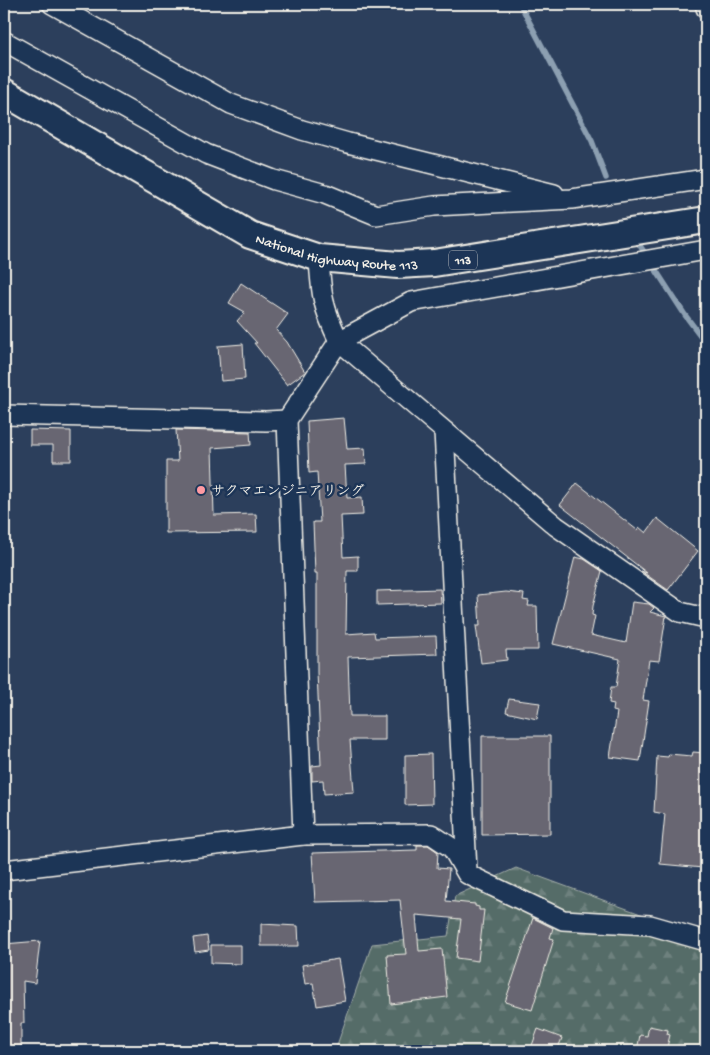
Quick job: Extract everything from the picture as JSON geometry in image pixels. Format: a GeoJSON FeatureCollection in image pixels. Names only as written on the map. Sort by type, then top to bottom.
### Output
{"type":"FeatureCollection","features":[{"type":"Feature","properties":{"kind":"highway","name":"National Highway Route 113"},"geometry":{"type":"LineString","coordinates":[[4,92],[250,235],[319,258],[398,266],[434,263],[706,220]]}},
{"type":"Feature","properties":{"kind":"street"},"geometry":{"type":"LineString","coordinates":[[52,4],[231,104],[302,130],[348,143],[572,199]]}},
{"type":"Feature","properties":{"kind":"street"},"geometry":{"type":"LineString","coordinates":[[704,4],[706,8]]}},
{"type":"Feature","properties":{"kind":"street"},"geometry":{"type":"LineString","coordinates":[[4,41],[206,154],[274,180],[325,194],[376,215],[434,206],[572,199],[706,179]]}},
{"type":"Feature","properties":{"kind":"street"},"geometry":{"type":"LineString","coordinates":[[303,835],[287,420],[339,341],[412,302],[706,250]]}},
{"type":"Feature","properties":{"kind":"street"},"geometry":{"type":"LineString","coordinates":[[319,258],[321,294],[327,316],[339,341],[556,526],[680,612],[706,618]]}},
{"type":"Feature","properties":{"kind":"street"},"geometry":{"type":"LineString","coordinates":[[4,415],[287,420]]}},
{"type":"Feature","properties":{"kind":"street"},"geometry":{"type":"LineString","coordinates":[[444,431],[467,874]]}},
{"type":"Feature","properties":{"kind":"street"},"geometry":{"type":"LineString","coordinates":[[4,870],[303,835],[430,834],[452,848],[467,874],[563,920],[650,925],[706,941]]}},
{"type":"Feature","properties":{"kind":"green space"},"geometry":{"type":"Polygon","coordinates":[[[516,868],[706,938],[706,1051],[335,1051],[372,944],[448,936],[455,896],[516,868]]]}},
{"type":"Feature","properties":{"kind":"building"},"geometry":{"type":"Polygon","coordinates":[[[241,283],[288,314],[276,330],[287,342],[305,372],[287,385],[254,343],[257,343],[237,321],[245,312],[229,303],[241,283]]]}},
{"type":"Feature","properties":{"kind":"building"},"geometry":{"type":"Polygon","coordinates":[[[243,344],[245,379],[221,381],[218,346],[243,344]]]}},
{"type":"Feature","properties":{"kind":"building"},"geometry":{"type":"Polygon","coordinates":[[[344,418],[347,449],[365,448],[366,464],[345,465],[347,498],[362,497],[363,515],[341,516],[343,557],[358,556],[358,571],[347,571],[346,634],[374,632],[375,638],[436,636],[437,654],[348,657],[350,716],[385,716],[385,740],[350,740],[354,792],[324,794],[323,780],[312,781],[312,766],[321,765],[317,672],[317,573],[315,573],[313,522],[320,522],[317,472],[309,473],[307,421],[344,418]]]}},
{"type":"Feature","properties":{"kind":"building"},"geometry":{"type":"Polygon","coordinates":[[[30,430],[71,431],[71,461],[53,461],[53,445],[30,445],[30,430]]]}},
{"type":"Feature","properties":{"kind":"building"},"geometry":{"type":"Polygon","coordinates":[[[176,430],[250,432],[251,445],[212,448],[214,515],[256,514],[257,532],[166,533],[166,461],[178,461],[176,430]]]}},
{"type":"Feature","properties":{"kind":"building"},"geometry":{"type":"Polygon","coordinates":[[[577,483],[637,530],[639,527],[646,533],[657,518],[698,551],[668,590],[641,571],[647,573],[560,505],[577,483]]]}},
{"type":"Feature","properties":{"kind":"building"},"geometry":{"type":"Polygon","coordinates":[[[575,557],[584,559],[602,571],[593,606],[592,615],[595,616],[591,635],[626,643],[632,602],[649,604],[654,608],[650,612],[666,616],[659,661],[649,660],[643,700],[649,701],[640,761],[610,757],[617,712],[613,711],[614,704],[609,703],[611,687],[616,687],[620,659],[553,644],[575,557]]]}},
{"type":"Feature","properties":{"kind":"building"},"geometry":{"type":"Polygon","coordinates":[[[440,589],[441,603],[377,605],[377,591],[440,589]]]}},
{"type":"Feature","properties":{"kind":"building"},"geometry":{"type":"Polygon","coordinates":[[[506,592],[524,594],[523,600],[529,601],[528,606],[537,606],[538,650],[506,650],[507,660],[481,663],[476,626],[480,626],[478,595],[506,592]]]}},
{"type":"Feature","properties":{"kind":"building"},"geometry":{"type":"Polygon","coordinates":[[[509,699],[540,703],[537,719],[506,712],[509,699]]]}},
{"type":"Feature","properties":{"kind":"building"},"geometry":{"type":"Polygon","coordinates":[[[482,736],[550,736],[550,834],[482,835],[482,736]]]}},
{"type":"Feature","properties":{"kind":"building"},"geometry":{"type":"Polygon","coordinates":[[[693,752],[706,753],[706,848],[703,868],[660,864],[665,814],[654,812],[657,756],[668,757],[669,754],[692,756],[693,752]]]}},
{"type":"Feature","properties":{"kind":"building"},"geometry":{"type":"Polygon","coordinates":[[[431,754],[432,804],[405,805],[405,755],[431,754]]]}},
{"type":"Feature","properties":{"kind":"building"},"geometry":{"type":"Polygon","coordinates":[[[417,845],[428,845],[438,852],[437,868],[449,869],[446,901],[475,904],[475,906],[479,907],[479,910],[484,910],[478,961],[456,958],[461,919],[416,915],[419,951],[442,949],[447,997],[391,1004],[387,955],[406,954],[400,900],[315,902],[312,853],[417,850],[417,845]]]}},
{"type":"Feature","properties":{"kind":"building"},"geometry":{"type":"Polygon","coordinates":[[[533,918],[553,928],[550,938],[554,939],[532,1010],[505,1002],[533,918]]]}},
{"type":"Feature","properties":{"kind":"building"},"geometry":{"type":"Polygon","coordinates":[[[261,924],[298,926],[299,946],[261,946],[261,924]]]}},
{"type":"Feature","properties":{"kind":"building"},"geometry":{"type":"Polygon","coordinates":[[[207,936],[209,950],[195,952],[193,938],[207,936]]]}},
{"type":"Feature","properties":{"kind":"building"},"geometry":{"type":"Polygon","coordinates":[[[40,941],[35,983],[23,981],[24,1023],[21,1023],[21,1051],[4,1051],[4,944],[40,941]]]}},
{"type":"Feature","properties":{"kind":"building"},"geometry":{"type":"Polygon","coordinates":[[[211,945],[241,945],[241,964],[211,963],[211,945]]]}},
{"type":"Feature","properties":{"kind":"building"},"geometry":{"type":"Polygon","coordinates":[[[338,959],[345,1001],[317,1006],[313,983],[305,984],[302,965],[338,959]]]}},
{"type":"Feature","properties":{"kind":"building"},"geometry":{"type":"Polygon","coordinates":[[[649,1026],[668,1030],[667,1034],[670,1035],[666,1051],[637,1051],[640,1035],[647,1036],[649,1026]]]}},
{"type":"Feature","properties":{"kind":"building"},"geometry":{"type":"Polygon","coordinates":[[[538,1029],[562,1038],[557,1051],[530,1051],[538,1029]]]}},
{"type":"Feature","properties":{"kind":"waterway"},"geometry":{"type":"LineString","coordinates":[[520,4],[592,141],[606,178]]}},
{"type":"Feature","properties":{"kind":"waterway"},"geometry":{"type":"LineString","coordinates":[[637,241],[685,315],[706,343]]}},
{"type":"Feature","properties":{"kind":"place","name":"サクマエンジニアリング"},"geometry":{"type":"Point","coordinates":[201,490]}}]}
